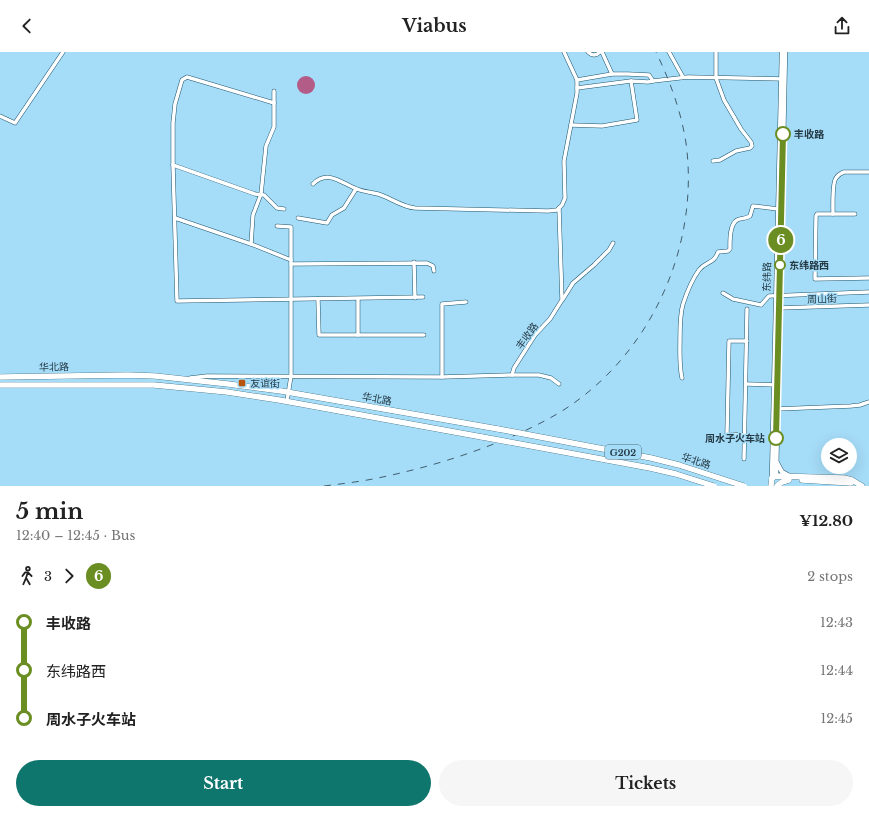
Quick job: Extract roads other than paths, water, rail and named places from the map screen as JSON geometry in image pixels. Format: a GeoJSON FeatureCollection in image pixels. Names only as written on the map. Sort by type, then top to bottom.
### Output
{"type":"FeatureCollection","features":[{"type":"Feature","properties":{"kind":"highway","name":"华北路"},"geometry":{"type":"LineString","coordinates":[[0,377],[128,375],[228,384],[498,429],[657,459],[744,486]]}},
{"type":"Feature","properties":{"kind":"highway","name":"华北路"},"geometry":{"type":"LineString","coordinates":[[0,385],[128,385],[227,392],[287,401],[650,468],[676,474],[714,486]]}},
{"type":"Feature","properties":{"kind":"highway"},"geometry":{"type":"LineString","coordinates":[[774,478],[848,478],[862,486]]}},
{"type":"Feature","properties":{"kind":"highway"},"geometry":{"type":"LineString","coordinates":[[771,486],[774,478]]}},
{"type":"Feature","properties":{"kind":"highway"},"geometry":{"type":"LineString","coordinates":[[774,478],[776,486],[789,478],[847,482],[857,486]]}},
{"type":"Feature","properties":{"kind":"main road","name":"东纬路"},"geometry":{"type":"LineString","coordinates":[[778,295],[783,79],[782,52]]}},
{"type":"Feature","properties":{"kind":"main road","name":"东纬路"},"geometry":{"type":"LineString","coordinates":[[774,478],[778,308],[778,209],[785,52]]}},
{"type":"Feature","properties":{"kind":"main road","name":"东纬路"},"geometry":{"type":"LineString","coordinates":[[774,478],[776,461],[775,409]]}},
{"type":"Feature","properties":{"kind":"main road"},"geometry":{"type":"LineString","coordinates":[[776,461],[782,472],[789,478]]}},
{"type":"Feature","properties":{"kind":"street"},"geometry":{"type":"LineString","coordinates":[[0,116],[15,123],[63,52]]}},
{"type":"Feature","properties":{"kind":"street"},"geometry":{"type":"LineString","coordinates":[[313,184],[322,177],[336,179],[358,190],[378,194],[409,208],[556,210],[562,205],[565,198],[564,161],[577,93],[577,80],[564,52]]}},
{"type":"Feature","properties":{"kind":"street"},"geometry":{"type":"LineString","coordinates":[[588,52],[595,55],[601,52],[612,74]]}},
{"type":"Feature","properties":{"kind":"street"},"geometry":{"type":"LineString","coordinates":[[669,52],[683,77]]}},
{"type":"Feature","properties":{"kind":"street"},"geometry":{"type":"LineString","coordinates":[[713,161],[720,160],[736,151],[750,148],[752,146],[751,142],[741,129],[724,100],[716,78],[716,52]]}},
{"type":"Feature","properties":{"kind":"street"},"geometry":{"type":"LineString","coordinates":[[577,80],[612,74],[628,74],[649,75],[653,81]]}},
{"type":"Feature","properties":{"kind":"street"},"geometry":{"type":"LineString","coordinates":[[274,103],[187,77],[182,80],[173,123],[177,301],[423,297]]}},
{"type":"Feature","properties":{"kind":"street"},"geometry":{"type":"LineString","coordinates":[[577,88],[631,81],[648,82],[683,77],[783,79]]}},
{"type":"Feature","properties":{"kind":"street"},"geometry":{"type":"LineString","coordinates":[[571,125],[602,126],[637,120],[631,81]]}},
{"type":"Feature","properties":{"kind":"street"},"geometry":{"type":"LineString","coordinates":[[251,244],[253,215],[261,194],[266,146],[274,126],[274,91]]}},
{"type":"Feature","properties":{"kind":"street"},"geometry":{"type":"LineString","coordinates":[[173,165],[256,194],[264,195],[277,208],[284,209]]}},
{"type":"Feature","properties":{"kind":"street"},"geometry":{"type":"LineString","coordinates":[[833,214],[834,183],[836,178],[844,172],[869,172]]}},
{"type":"Feature","properties":{"kind":"street"},"geometry":{"type":"LineString","coordinates":[[298,218],[327,223],[332,215],[344,208],[356,189]]}},
{"type":"Feature","properties":{"kind":"street"},"geometry":{"type":"LineString","coordinates":[[682,378],[680,368],[680,325],[683,305],[693,280],[705,264],[716,258],[718,252],[728,251],[730,249],[731,232],[733,224],[736,220],[750,216],[753,206],[778,209]]}},
{"type":"Feature","properties":{"kind":"street"},"geometry":{"type":"LineString","coordinates":[[559,208],[562,300]]}},
{"type":"Feature","properties":{"kind":"street"},"geometry":{"type":"LineString","coordinates":[[855,214],[817,214],[815,279],[869,278]]}},
{"type":"Feature","properties":{"kind":"street"},"geometry":{"type":"LineString","coordinates":[[175,218],[251,244],[291,262],[427,262],[433,266],[434,272]]}},
{"type":"Feature","properties":{"kind":"street"},"geometry":{"type":"LineString","coordinates":[[277,226],[291,227],[291,376],[287,401]]}},
{"type":"Feature","properties":{"kind":"street","name":"丰收路"},"geometry":{"type":"LineString","coordinates":[[512,375],[514,368],[535,335],[550,319],[573,283],[609,250],[613,243]]}},
{"type":"Feature","properties":{"kind":"street"},"geometry":{"type":"LineString","coordinates":[[414,262],[415,298]]}},
{"type":"Feature","properties":{"kind":"street","name":"周山街"},"geometry":{"type":"LineString","coordinates":[[778,295],[869,292]]}},
{"type":"Feature","properties":{"kind":"street"},"geometry":{"type":"LineString","coordinates":[[723,293],[733,299],[761,305],[769,296],[778,295]]}},
{"type":"Feature","properties":{"kind":"street"},"geometry":{"type":"LineString","coordinates":[[358,298],[358,335]]}},
{"type":"Feature","properties":{"kind":"street"},"geometry":{"type":"LineString","coordinates":[[318,299],[319,335],[424,335]]}},
{"type":"Feature","properties":{"kind":"street"},"geometry":{"type":"LineString","coordinates":[[442,377],[442,304],[466,302]]}},
{"type":"Feature","properties":{"kind":"street","name":"周山街"},"geometry":{"type":"LineString","coordinates":[[778,308],[869,305]]}},
{"type":"Feature","properties":{"kind":"street"},"geometry":{"type":"LineString","coordinates":[[744,459],[747,309]]}},
{"type":"Feature","properties":{"kind":"street"},"geometry":{"type":"LineString","coordinates":[[745,435],[727,434],[729,341],[747,341]]}},
{"type":"Feature","properties":{"kind":"street"},"geometry":{"type":"LineString","coordinates":[[183,379],[207,376],[442,377],[539,375],[551,378],[559,384]]}},
{"type":"Feature","properties":{"kind":"street"},"geometry":{"type":"LineString","coordinates":[[746,384],[776,385]]}},
{"type":"Feature","properties":{"kind":"street"},"geometry":{"type":"LineString","coordinates":[[775,409],[851,406],[869,402]]}},
{"type":"Feature","properties":{"kind":"railway"},"geometry":{"type":"LineString","coordinates":[[324,486],[367,480],[407,471],[490,446],[534,426],[562,411],[593,388],[621,360],[644,329],[663,295],[676,258],[685,220],[688,182],[686,143],[674,96],[656,52]]}},
{"type":"Feature","properties":{"kind":"place","name":"丰收路"},"geometry":{"type":"Point","coordinates":[783,134]}},
{"type":"Feature","properties":{"kind":"place","name":"东纬路西"},"geometry":{"type":"Point","coordinates":[780,265]}},
{"type":"Feature","properties":{"kind":"place","name":"友谊街"},"geometry":{"type":"Point","coordinates":[242,383]}},
{"type":"Feature","properties":{"kind":"place","name":"周水子火车站"},"geometry":{"type":"Point","coordinates":[776,438]}}]}
